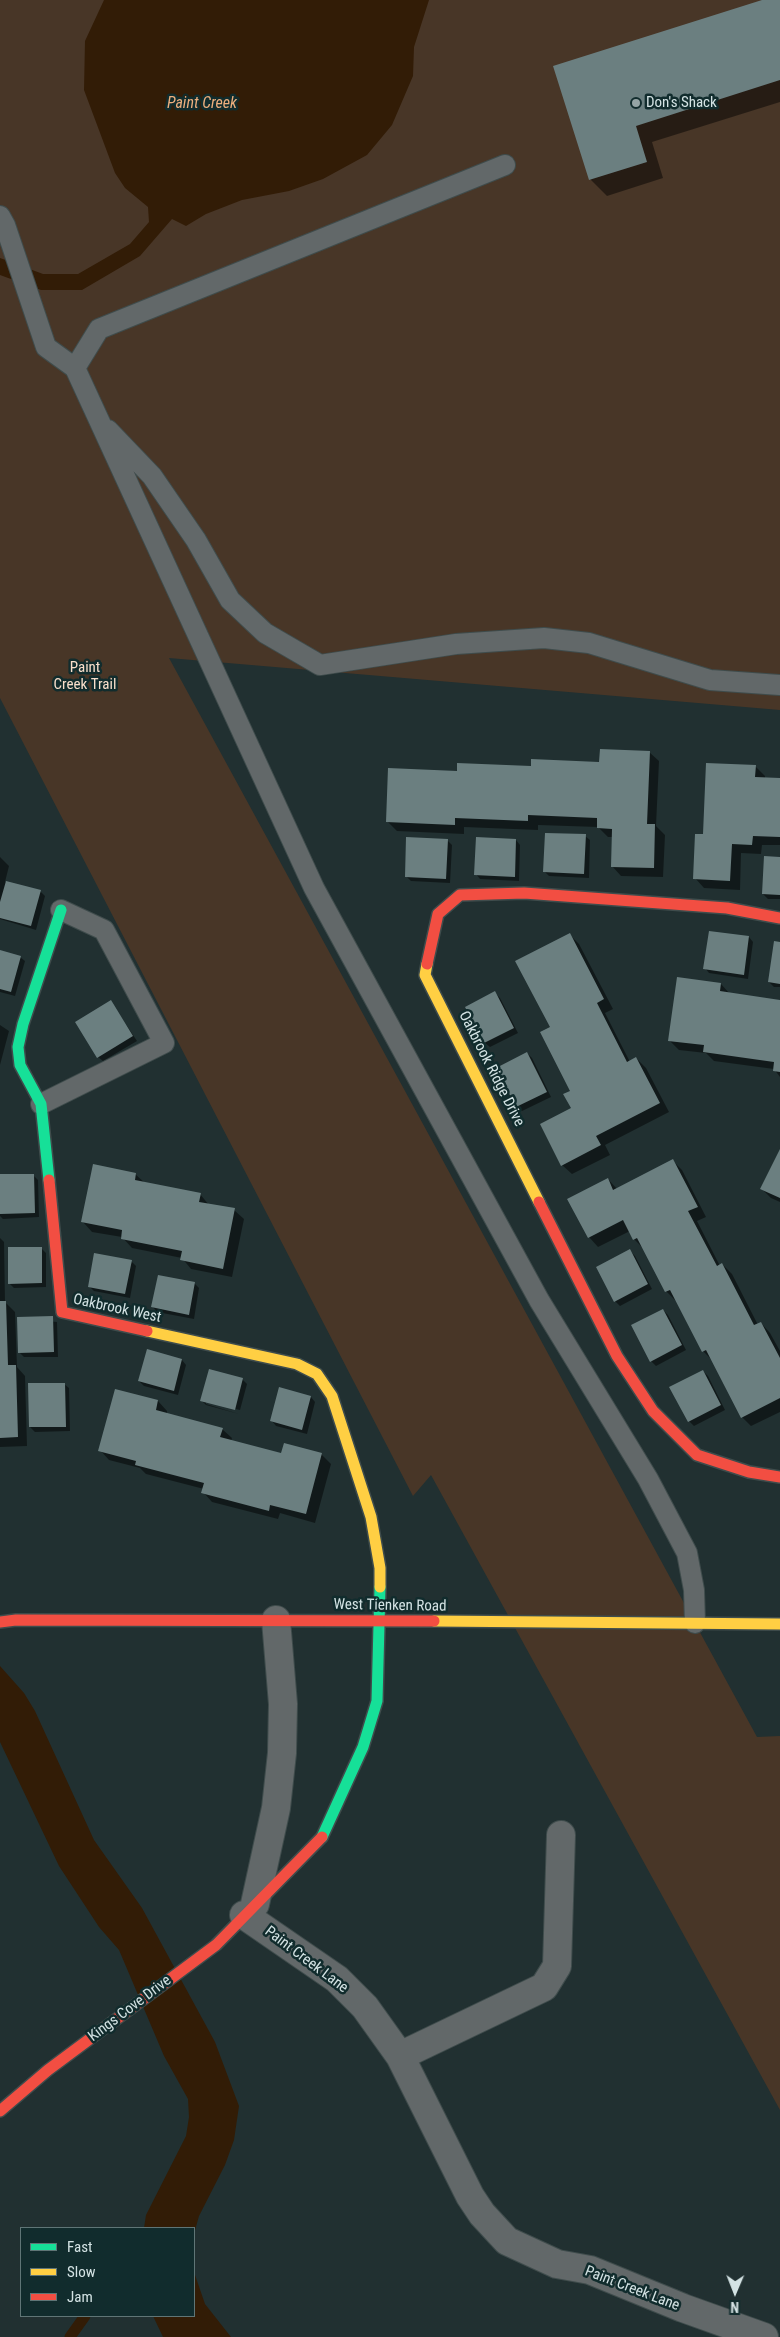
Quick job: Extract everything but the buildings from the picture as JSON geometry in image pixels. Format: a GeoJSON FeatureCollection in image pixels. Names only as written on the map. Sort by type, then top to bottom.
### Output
{"type":"FeatureCollection","features":[{"type":"Feature","properties":{"kind":"street","name":"Oakbrook Ridge Drive"},"geometry":{"type":"LineString","coordinates":[[780,918],[727,908],[524,893],[460,894],[438,914],[426,975],[618,1356],[653,1411],[697,1455],[749,1472],[780,1477]]}},
{"type":"Feature","properties":{"kind":"street","name":"Oakbrook West"},"geometry":{"type":"LineString","coordinates":[[61,910],[23,1024],[18,1047],[20,1065],[41,1104],[62,1312],[297,1364],[316,1374],[332,1396],[371,1517],[380,1568],[380,1620]]}},
{"type":"Feature","properties":{"kind":"street","name":"West Tienken Road"},"geometry":{"type":"LineString","coordinates":[[0,1622],[16,1620],[380,1620],[780,1624]]}},
{"type":"Feature","properties":{"kind":"street"},"geometry":{"type":"LineString","coordinates":[[249,1909],[276,1808],[282,1753],[282,1704],[276,1620]]}},
{"type":"Feature","properties":{"kind":"street","name":"Kings Cove Drive"},"geometry":{"type":"LineString","coordinates":[[0,2111],[48,2070],[216,1945],[249,1909],[320,1841],[359,1756],[374,1715],[377,1701],[380,1620]]}},
{"type":"Feature","properties":{"kind":"street"},"geometry":{"type":"LineString","coordinates":[[400,2056],[544,1987],[557,1966],[562,1835]]}},
{"type":"Feature","properties":{"kind":"street","name":"Paint Creek Lane"},"geometry":{"type":"LineString","coordinates":[[249,1909],[337,1979],[365,2007],[400,2056],[470,2196],[482,2214],[507,2241],[557,2264],[590,2270],[683,2308],[764,2337]]}},
{"type":"Feature","properties":{"kind":"lane"},"geometry":{"type":"LineString","coordinates":[[75,368],[99,329],[504,164]]}},
{"type":"Feature","properties":{"kind":"lane"},"geometry":{"type":"LineString","coordinates":[[0,216],[6,225],[46,348],[75,368],[314,888],[540,1300],[648,1479],[687,1553],[694,1590],[694,1623]]}},
{"type":"Feature","properties":{"kind":"lane"},"geometry":{"type":"LineString","coordinates":[[97,418],[152,476],[196,540],[230,600],[265,633],[320,665],[456,644],[544,638],[589,643],[710,680],[780,685]]}},
{"type":"Feature","properties":{"kind":"lane"},"geometry":{"type":"LineString","coordinates":[[41,1104],[164,1042],[104,930],[61,910]]}},
{"type":"Feature","properties":{"kind":"green space","name":"Paint Creek Trail"},"geometry":{"type":"Polygon","coordinates":[[[0,0],[780,0],[780,710],[169,658],[757,1737],[780,1736],[780,2110],[431,1475],[413,1496],[0,698],[0,0]]]}},
{"type":"Feature","properties":{"kind":"water","name":"Paint Creek"},"geometry":{"type":"Polygon","coordinates":[[[104,0],[429,0],[414,47],[413,76],[392,125],[367,155],[323,179],[289,191],[242,200],[206,214],[186,226],[172,219],[140,256],[82,290],[41,290],[0,275],[0,258],[43,274],[78,274],[130,244],[149,222],[148,207],[125,188],[115,173],[84,90],[85,41],[104,0]]]}},
{"type":"Feature","properties":{"kind":"water"},"geometry":{"type":"Polygon","coordinates":[[[0,1666],[24,1693],[35,1711],[94,1840],[142,1908],[215,2042],[239,2106],[234,2140],[225,2165],[199,2216],[195,2230],[195,2227],[144,2227],[146,2215],[186,2136],[189,2117],[188,2099],[164,2056],[119,1950],[99,1927],[59,1866],[0,1742],[0,1666]]]}},
{"type":"Feature","properties":{"kind":"water"},"geometry":{"type":"Polygon","coordinates":[[[195,2275],[205,2304],[231,2337],[163,2337],[153,2317],[195,2317],[195,2275]]]}},
{"type":"Feature","properties":{"kind":"waterway"},"geometry":{"type":"LineString","coordinates":[[70,2337],[84,2317]]}},
{"type":"Feature","properties":{"kind":"traffic: fast"},"geometry":{"type":"LineString","coordinates":[[49,1180],[41,1104],[20,1065],[18,1047],[23,1024],[61,910]]}},
{"type":"Feature","properties":{"kind":"traffic: fast"},"geometry":{"type":"LineString","coordinates":[[322,1837],[363,1747],[377,1701],[380,1587]]}},
{"type":"Feature","properties":{"kind":"traffic: slow"},"geometry":{"type":"LineString","coordinates":[[427,964],[425,975],[539,1202]]}},
{"type":"Feature","properties":{"kind":"traffic: slow"},"geometry":{"type":"LineString","coordinates":[[147,1331],[297,1364],[317,1374],[332,1396],[371,1517],[380,1568],[380,1587]]}},
{"type":"Feature","properties":{"kind":"traffic: slow"},"geometry":{"type":"LineString","coordinates":[[434,1621],[780,1624]]}},
{"type":"Feature","properties":{"kind":"traffic: jam"},"geometry":{"type":"LineString","coordinates":[[427,964],[438,914],[460,895],[524,893],[727,908],[780,918]]}},
{"type":"Feature","properties":{"kind":"traffic: jam"},"geometry":{"type":"LineString","coordinates":[[49,1180],[62,1312],[147,1331]]}},
{"type":"Feature","properties":{"kind":"traffic: jam"},"geometry":{"type":"LineString","coordinates":[[539,1202],[617,1356],[653,1411],[697,1455],[749,1472],[780,1477]]}},
{"type":"Feature","properties":{"kind":"traffic: jam"},"geometry":{"type":"LineString","coordinates":[[0,1622],[16,1620],[434,1621]]}},
{"type":"Feature","properties":{"kind":"traffic: jam"},"geometry":{"type":"LineString","coordinates":[[0,2111],[48,2070],[216,1945],[322,1837]]}},
{"type":"Feature","properties":{"kind":"place","name":"Don's Shack"},"geometry":{"type":"Point","coordinates":[636,103]}}]}
